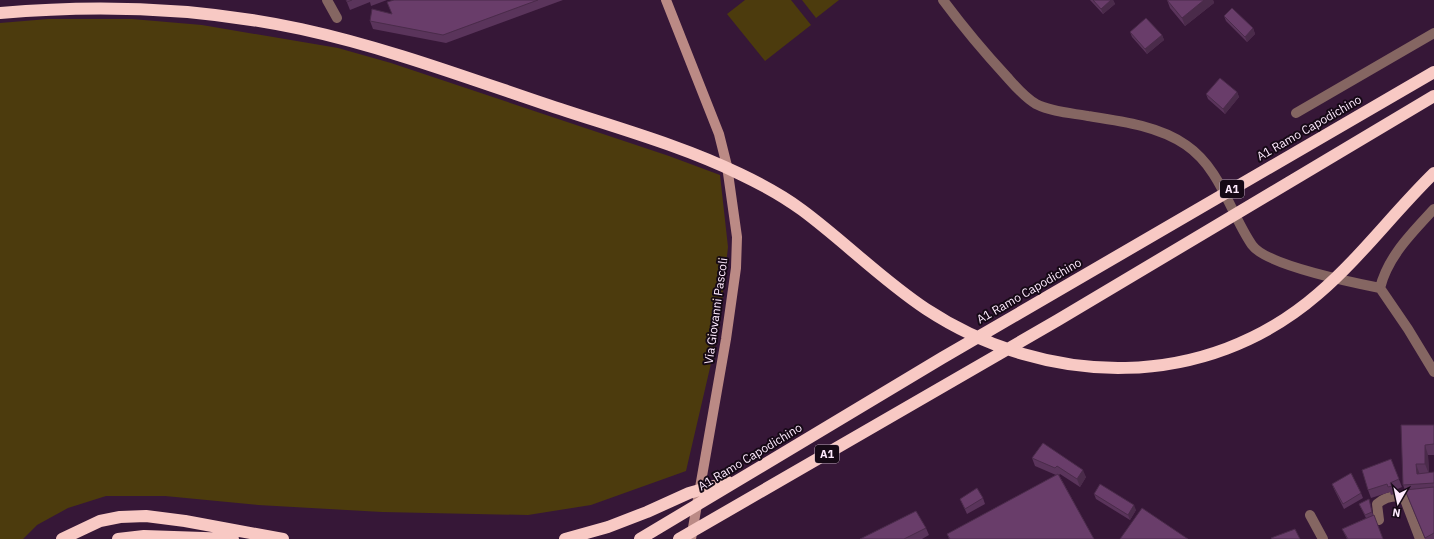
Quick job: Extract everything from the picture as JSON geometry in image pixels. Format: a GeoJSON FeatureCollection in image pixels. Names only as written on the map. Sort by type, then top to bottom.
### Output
{"type":"FeatureCollection","features":[{"type":"Feature","properties":{"kind":"highway"},"geometry":{"type":"LineString","coordinates":[[0,13],[50,9],[114,8],[247,19],[317,33],[369,46],[440,69],[689,153],[737,172],[798,207],[891,283],[927,309],[959,328],[1022,354],[1054,363],[1090,368],[1124,369],[1159,366],[1189,361],[1222,351],[1258,336],[1288,317],[1317,295],[1345,268],[1434,173]]}},
{"type":"Feature","properties":{"kind":"highway","name":"A1 Ramo Capodichino"},"geometry":{"type":"LineString","coordinates":[[640,539],[942,358],[1434,72]]}},
{"type":"Feature","properties":{"kind":"highway","name":"A1"},"geometry":{"type":"LineString","coordinates":[[678,539],[1058,320],[1434,96]]}},
{"type":"Feature","properties":{"kind":"highway"},"geometry":{"type":"LineString","coordinates":[[565,539],[608,527],[647,512],[688,493],[743,478]]}},
{"type":"Feature","properties":{"kind":"highway"},"geometry":{"type":"LineString","coordinates":[[62,539],[100,521],[120,517],[146,516],[185,521],[283,539]]}},
{"type":"Feature","properties":{"kind":"highway"},"geometry":{"type":"LineString","coordinates":[[118,539],[144,536],[233,539]]}},
{"type":"Feature","properties":{"kind":"street"},"geometry":{"type":"LineString","coordinates":[[327,0],[337,18]]}},
{"type":"Feature","properties":{"kind":"street","name":"Via Giovanni Pascoli"},"geometry":{"type":"LineString","coordinates":[[666,0],[719,134],[733,201],[737,237],[736,268],[726,340],[691,539]]}},
{"type":"Feature","properties":{"kind":"street"},"geometry":{"type":"LineString","coordinates":[[944,0],[968,34],[1018,88],[1035,104],[1060,112],[1149,128],[1185,145],[1201,157],[1216,179],[1253,247],[1269,258],[1350,282],[1380,288],[1408,329],[1434,372]]}},
{"type":"Feature","properties":{"kind":"street"},"geometry":{"type":"LineString","coordinates":[[1296,113],[1434,33]]}},
{"type":"Feature","properties":{"kind":"street"},"geometry":{"type":"LineString","coordinates":[[1380,288],[1385,269],[1397,251],[1434,209]]}},
{"type":"Feature","properties":{"kind":"street"},"geometry":{"type":"LineString","coordinates":[[1379,520],[1377,504],[1382,500],[1398,496],[1404,497],[1420,539]]}},
{"type":"Feature","properties":{"kind":"street"},"geometry":{"type":"LineString","coordinates":[[1310,515],[1323,539]]}},
{"type":"Feature","properties":{"kind":"shaded area"},"geometry":{"type":"Polygon","coordinates":[[[745,0],[791,0],[811,25],[765,61],[727,14],[745,0]]]}},
{"type":"Feature","properties":{"kind":"shaded area"},"geometry":{"type":"Polygon","coordinates":[[[802,0],[839,0],[816,18],[802,0]]]}},
{"type":"Feature","properties":{"kind":"shaded area"},"geometry":{"type":"Polygon","coordinates":[[[48,19],[132,19],[202,25],[338,48],[391,63],[669,156],[720,175],[728,247],[719,329],[686,471],[591,505],[528,515],[382,512],[258,505],[165,496],[106,496],[68,508],[37,525],[23,539],[0,539],[0,23],[48,19]]]}},
{"type":"Feature","properties":{"kind":"building"},"geometry":{"type":"Polygon","coordinates":[[[394,0],[538,0],[443,35],[370,21],[372,9],[392,14],[387,2],[394,0]]]}},
{"type":"Feature","properties":{"kind":"building"},"geometry":{"type":"Polygon","coordinates":[[[1093,0],[1111,0],[1101,9],[1093,0]]]}},
{"type":"Feature","properties":{"kind":"building"},"geometry":{"type":"Polygon","coordinates":[[[1167,0],[1204,0],[1182,18],[1167,0]]]}},
{"type":"Feature","properties":{"kind":"building"},"geometry":{"type":"Polygon","coordinates":[[[1232,8],[1253,28],[1245,37],[1224,16],[1232,8]]]}},
{"type":"Feature","properties":{"kind":"building"},"geometry":{"type":"Polygon","coordinates":[[[1146,18],[1162,35],[1145,49],[1130,32],[1146,18]]]}},
{"type":"Feature","properties":{"kind":"building"},"geometry":{"type":"Polygon","coordinates":[[[1220,78],[1237,92],[1223,109],[1206,94],[1220,78]]]}},
{"type":"Feature","properties":{"kind":"building"},"geometry":{"type":"Polygon","coordinates":[[[1401,425],[1434,425],[1434,444],[1425,445],[1425,464],[1416,464],[1417,474],[1434,472],[1434,483],[1403,485],[1401,425]]]}},
{"type":"Feature","properties":{"kind":"building"},"geometry":{"type":"Polygon","coordinates":[[[1043,443],[1083,470],[1077,479],[1057,466],[1055,468],[1032,458],[1043,443]]]}},
{"type":"Feature","properties":{"kind":"building"},"geometry":{"type":"Polygon","coordinates":[[[1391,459],[1399,479],[1390,483],[1392,486],[1388,487],[1387,484],[1368,490],[1362,470],[1391,459]]]}},
{"type":"Feature","properties":{"kind":"building"},"geometry":{"type":"Polygon","coordinates":[[[1351,473],[1361,493],[1343,504],[1332,484],[1351,473]]]}},
{"type":"Feature","properties":{"kind":"building"},"geometry":{"type":"Polygon","coordinates":[[[1058,474],[1094,539],[950,539],[947,534],[1058,474]]]}},
{"type":"Feature","properties":{"kind":"building"},"geometry":{"type":"Polygon","coordinates":[[[1100,484],[1134,505],[1128,515],[1094,494],[1100,484]]]}},
{"type":"Feature","properties":{"kind":"building"},"geometry":{"type":"Polygon","coordinates":[[[1434,487],[1434,533],[1425,538],[1405,490],[1434,487]]]}},
{"type":"Feature","properties":{"kind":"building"},"geometry":{"type":"Polygon","coordinates":[[[977,488],[983,498],[965,509],[960,499],[977,488]]]}},
{"type":"Feature","properties":{"kind":"building"},"geometry":{"type":"Polygon","coordinates":[[[1369,499],[1372,512],[1365,515],[1359,504],[1369,499]]]}},
{"type":"Feature","properties":{"kind":"building"},"geometry":{"type":"Polygon","coordinates":[[[1142,508],[1188,539],[1120,539],[1142,508]]]}},
{"type":"Feature","properties":{"kind":"building"},"geometry":{"type":"Polygon","coordinates":[[[916,511],[926,528],[904,539],[860,539],[916,511]]]}},
{"type":"Feature","properties":{"kind":"building"},"geometry":{"type":"Polygon","coordinates":[[[1374,515],[1383,539],[1348,539],[1342,529],[1374,515]]]}},
{"type":"Feature","properties":{"kind":"building"},"geometry":{"type":"Polygon","coordinates":[[[1295,529],[1300,539],[1271,538],[1295,529]]]}}]}
